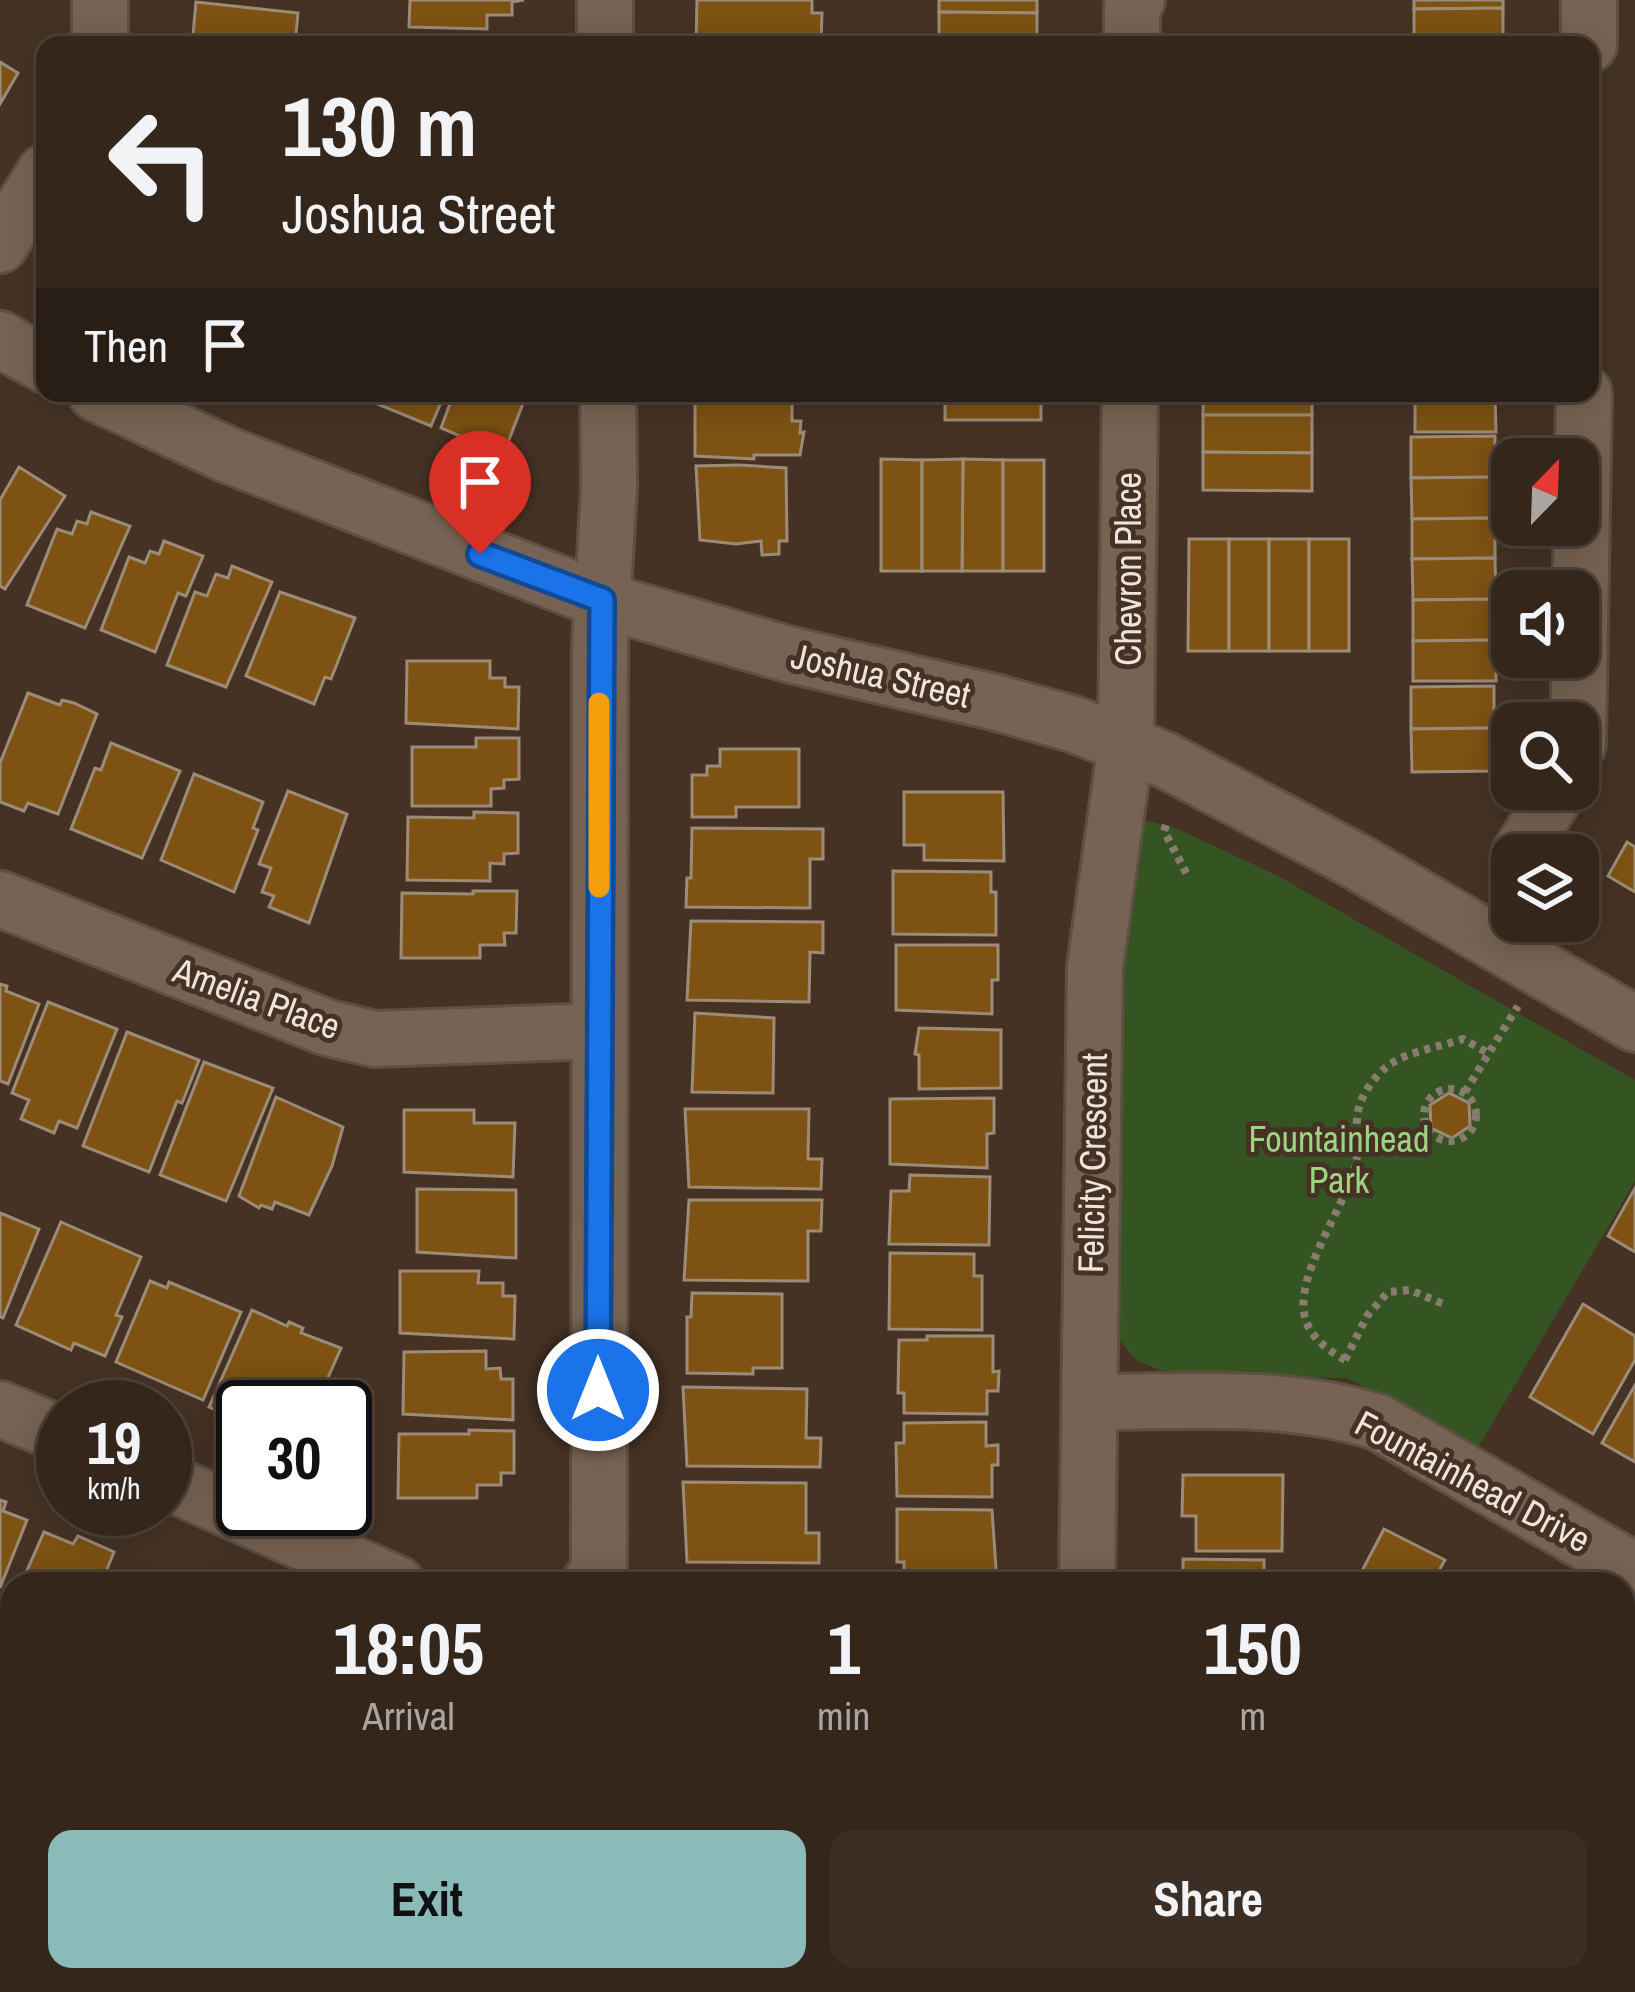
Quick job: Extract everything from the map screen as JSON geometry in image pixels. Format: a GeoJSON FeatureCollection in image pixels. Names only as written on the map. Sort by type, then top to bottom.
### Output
{"type":"FeatureCollection","features":[{"type":"Feature","properties":{"kind":"street"},"geometry":{"type":"LineString","coordinates":[[100,0],[100,36]]}},
{"type":"Feature","properties":{"kind":"street"},"geometry":{"type":"LineString","coordinates":[[605,0],[605,36]]}},
{"type":"Feature","properties":{"kind":"street"},"geometry":{"type":"LineString","coordinates":[[1132,36],[1136,0]]}},
{"type":"Feature","properties":{"kind":"street"},"geometry":{"type":"LineString","coordinates":[[1589,0],[1589,36]]}},
{"type":"Feature","properties":{"kind":"street"},"geometry":{"type":"LineString","coordinates":[[0,244],[36,186]]}},
{"type":"Feature","properties":{"kind":"street"},"geometry":{"type":"LineString","coordinates":[[0,339],[36,360]]}},
{"type":"Feature","properties":{"kind":"street","name":"Joshua Street"},"geometry":{"type":"LineString","coordinates":[[115,402],[228,455],[602,600],[791,655],[994,701],[1126,744],[1230,792],[1635,1024]]}},
{"type":"Feature","properties":{"kind":"street"},"geometry":{"type":"LineString","coordinates":[[598,1572],[598,1030],[608,402]]}},
{"type":"Feature","properties":{"kind":"street","name":"Chevron Place"},"geometry":{"type":"LineString","coordinates":[[1126,744],[1130,402]]}},
{"type":"Feature","properties":{"kind":"street"},"geometry":{"type":"LineString","coordinates":[[1579,702],[1584,402]]}},
{"type":"Feature","properties":{"kind":"street","name":"Felicity Crescent"},"geometry":{"type":"LineString","coordinates":[[1087,1572],[1095,967],[1126,744]]}},
{"type":"Feature","properties":{"kind":"street","name":"Amelia Place"},"geometry":{"type":"LineString","coordinates":[[0,898],[328,1028],[375,1039],[598,1030]]}},
{"type":"Feature","properties":{"kind":"street"},"geometry":{"type":"LineString","coordinates":[[1475,931],[1491,903]]}},
{"type":"Feature","properties":{"kind":"street","name":"Fountainhead Drive"},"geometry":{"type":"LineString","coordinates":[[1090,1402],[1277,1401],[1338,1384],[1378,1422],[1635,1571]]}},
{"type":"Feature","properties":{"kind":"street"},"geometry":{"type":"LineString","coordinates":[[0,1409],[36,1424]]}},
{"type":"Feature","properties":{"kind":"street"},"geometry":{"type":"LineString","coordinates":[[192,1493],[370,1572]]}},
{"type":"Feature","properties":{"kind":"path"},"geometry":{"type":"LineString","coordinates":[[1168,816],[1164,831],[1189,878]]}},
{"type":"Feature","properties":{"kind":"path"},"geometry":{"type":"LineString","coordinates":[[1465,1092],[1538,968]]}},
{"type":"Feature","properties":{"kind":"path"},"geometry":{"type":"LineString","coordinates":[[1338,1384],[1324,1348],[1305,1320],[1307,1279],[1345,1201],[1358,1157],[1354,1124],[1363,1096],[1386,1066],[1418,1054],[1463,1039],[1488,1053]]}},
{"type":"Feature","properties":{"kind":"path"},"geometry":{"type":"LineString","coordinates":[[1442,1089],[1465,1092],[1477,1113],[1468,1135],[1446,1141],[1435,1137],[1423,1117],[1431,1095],[1442,1089]]}},
{"type":"Feature","properties":{"kind":"path"},"geometry":{"type":"LineString","coordinates":[[1338,1384],[1366,1316],[1388,1292],[1410,1290],[1446,1305]]}},
{"type":"Feature","properties":{"kind":"green space","name":"Fountainhead Park"},"geometry":{"type":"Polygon","coordinates":[[[1145,820],[1178,829],[1280,877],[1635,1080],[1635,1181],[1476,1451],[1348,1378],[1173,1375],[1137,1361],[1112,1331],[1128,854],[1145,820]]]}},
{"type":"Feature","properties":{"kind":"building"},"geometry":{"type":"Polygon","coordinates":[[[410,0],[524,0],[512,2],[512,15],[487,15],[487,29],[409,27],[410,0]]]}},
{"type":"Feature","properties":{"kind":"building"},"geometry":{"type":"Polygon","coordinates":[[[697,0],[812,0],[812,13],[822,13],[821,36],[696,36],[697,0]]]}},
{"type":"Feature","properties":{"kind":"building"},"geometry":{"type":"Polygon","coordinates":[[[939,0],[1037,0],[1037,13],[939,12],[939,0]]]}},
{"type":"Feature","properties":{"kind":"building"},"geometry":{"type":"Polygon","coordinates":[[[1414,0],[1503,0],[1503,8],[1414,9],[1414,0]]]}},
{"type":"Feature","properties":{"kind":"building"},"geometry":{"type":"Polygon","coordinates":[[[196,2],[298,13],[296,36],[193,36],[196,2]]]}},
{"type":"Feature","properties":{"kind":"building"},"geometry":{"type":"Polygon","coordinates":[[[1503,8],[1503,36],[1414,36],[1414,9],[1503,8]]]}},
{"type":"Feature","properties":{"kind":"building"},"geometry":{"type":"Polygon","coordinates":[[[939,12],[1037,13],[1037,36],[939,36],[939,12]]]}},
{"type":"Feature","properties":{"kind":"building"},"geometry":{"type":"Polygon","coordinates":[[[0,62],[18,73],[0,104],[0,62]]]}},
{"type":"Feature","properties":{"kind":"building"},"geometry":{"type":"Polygon","coordinates":[[[372,402],[441,402],[431,426],[372,402]]]}},
{"type":"Feature","properties":{"kind":"building"},"geometry":{"type":"Polygon","coordinates":[[[451,402],[524,402],[499,466],[464,452],[467,439],[441,428],[451,402]]]}},
{"type":"Feature","properties":{"kind":"building"},"geometry":{"type":"Polygon","coordinates":[[[695,402],[792,402],[792,421],[801,421],[800,455],[695,456],[695,402]]]}},
{"type":"Feature","properties":{"kind":"building"},"geometry":{"type":"Polygon","coordinates":[[[945,402],[1041,402],[1041,420],[945,420],[945,402]]]}},
{"type":"Feature","properties":{"kind":"building"},"geometry":{"type":"Polygon","coordinates":[[[1203,402],[1312,402],[1312,415],[1203,415],[1203,402]]]}},
{"type":"Feature","properties":{"kind":"building"},"geometry":{"type":"Polygon","coordinates":[[[1415,402],[1495,402],[1496,432],[1415,432],[1415,402]]]}},
{"type":"Feature","properties":{"kind":"building"},"geometry":{"type":"Polygon","coordinates":[[[1203,415],[1312,415],[1312,453],[1203,452],[1203,415]]]}},
{"type":"Feature","properties":{"kind":"building"},"geometry":{"type":"Polygon","coordinates":[[[1495,436],[1491,438],[1491,477],[1411,478],[1411,437],[1495,436]]]}},
{"type":"Feature","properties":{"kind":"building"},"geometry":{"type":"Polygon","coordinates":[[[1203,452],[1312,453],[1312,491],[1203,490],[1203,452]]]}},
{"type":"Feature","properties":{"kind":"building"},"geometry":{"type":"Polygon","coordinates":[[[881,459],[922,460],[922,571],[881,571],[881,459]]]}},
{"type":"Feature","properties":{"kind":"building"},"geometry":{"type":"Polygon","coordinates":[[[963,459],[1003,460],[1003,571],[962,571],[963,459]]]}},
{"type":"Feature","properties":{"kind":"building"},"geometry":{"type":"Polygon","coordinates":[[[963,459],[962,571],[922,571],[922,460],[963,459]]]}},
{"type":"Feature","properties":{"kind":"building"},"geometry":{"type":"Polygon","coordinates":[[[1003,460],[1044,460],[1044,571],[1003,571],[1003,460]]]}},
{"type":"Feature","properties":{"kind":"building"},"geometry":{"type":"Polygon","coordinates":[[[696,466],[786,468],[787,541],[779,541],[779,554],[762,555],[761,541],[700,540],[696,466]]]}},
{"type":"Feature","properties":{"kind":"building"},"geometry":{"type":"Polygon","coordinates":[[[19,467],[65,496],[5,589],[0,586],[0,500],[19,467]]]}},
{"type":"Feature","properties":{"kind":"building"},"geometry":{"type":"Polygon","coordinates":[[[1491,477],[1491,518],[1412,519],[1411,478],[1491,477]]]}},
{"type":"Feature","properties":{"kind":"building"},"geometry":{"type":"Polygon","coordinates":[[[91,512],[130,526],[85,628],[27,605],[57,529],[72,534],[77,521],[87,524],[91,512]]]}},
{"type":"Feature","properties":{"kind":"building"},"geometry":{"type":"Polygon","coordinates":[[[1491,518],[1495,558],[1412,559],[1412,519],[1491,518]]]}},
{"type":"Feature","properties":{"kind":"building"},"geometry":{"type":"Polygon","coordinates":[[[1189,539],[1229,539],[1229,651],[1188,651],[1189,539]]]}},
{"type":"Feature","properties":{"kind":"building"},"geometry":{"type":"Polygon","coordinates":[[[1229,539],[1269,539],[1269,651],[1229,651],[1229,539]]]}},
{"type":"Feature","properties":{"kind":"building"},"geometry":{"type":"Polygon","coordinates":[[[1269,539],[1309,539],[1309,651],[1269,651],[1269,539]]]}},
{"type":"Feature","properties":{"kind":"building"},"geometry":{"type":"Polygon","coordinates":[[[1309,539],[1349,539],[1349,651],[1309,651],[1309,539]]]}},
{"type":"Feature","properties":{"kind":"building"},"geometry":{"type":"Polygon","coordinates":[[[164,541],[203,556],[186,596],[178,593],[155,652],[101,630],[129,557],[145,563],[150,551],[159,554],[164,541]]]}},
{"type":"Feature","properties":{"kind":"building"},"geometry":{"type":"Polygon","coordinates":[[[1495,558],[1491,599],[1413,600],[1412,559],[1495,558]]]}},
{"type":"Feature","properties":{"kind":"building"},"geometry":{"type":"Polygon","coordinates":[[[232,566],[272,582],[226,687],[167,665],[195,592],[207,596],[216,574],[228,578],[232,566]]]}},
{"type":"Feature","properties":{"kind":"building"},"geometry":{"type":"Polygon","coordinates":[[[280,592],[355,618],[331,679],[325,677],[314,704],[246,676],[280,592]]]}},
{"type":"Feature","properties":{"kind":"building"},"geometry":{"type":"Polygon","coordinates":[[[1491,599],[1491,640],[1413,641],[1413,600],[1491,599]]]}},
{"type":"Feature","properties":{"kind":"building"},"geometry":{"type":"Polygon","coordinates":[[[1491,640],[1491,678],[1496,681],[1413,681],[1413,641],[1491,640]]]}},
{"type":"Feature","properties":{"kind":"building"},"geometry":{"type":"Polygon","coordinates":[[[407,661],[490,661],[490,678],[505,678],[505,687],[519,687],[518,729],[406,723],[407,661]]]}},
{"type":"Feature","properties":{"kind":"building"},"geometry":{"type":"Polygon","coordinates":[[[1494,686],[1491,728],[1411,729],[1411,687],[1494,686]]]}},
{"type":"Feature","properties":{"kind":"building"},"geometry":{"type":"Polygon","coordinates":[[[28,693],[60,705],[62,700],[74,703],[97,714],[58,814],[28,803],[24,811],[0,802],[0,763],[28,693]]]}},
{"type":"Feature","properties":{"kind":"building"},"geometry":{"type":"Polygon","coordinates":[[[1491,728],[1491,771],[1412,772],[1411,729],[1491,728]]]}},
{"type":"Feature","properties":{"kind":"building"},"geometry":{"type":"Polygon","coordinates":[[[476,738],[519,738],[519,779],[504,780],[504,788],[491,789],[491,806],[412,806],[412,747],[476,747],[476,738]]]}},
{"type":"Feature","properties":{"kind":"building"},"geometry":{"type":"Polygon","coordinates":[[[111,743],[180,771],[142,858],[71,829],[95,768],[101,770],[111,743]]]}},
{"type":"Feature","properties":{"kind":"building"},"geometry":{"type":"Polygon","coordinates":[[[720,749],[799,749],[799,807],[736,807],[736,817],[692,817],[692,775],[707,775],[707,766],[720,766],[720,749]]]}},
{"type":"Feature","properties":{"kind":"building"},"geometry":{"type":"Polygon","coordinates":[[[194,774],[263,802],[253,828],[258,830],[234,892],[161,860],[194,774]]]}},
{"type":"Feature","properties":{"kind":"building"},"geometry":{"type":"Polygon","coordinates":[[[288,791],[347,814],[309,923],[269,907],[274,896],[262,892],[271,868],[259,864],[288,791]]]}},
{"type":"Feature","properties":{"kind":"building"},"geometry":{"type":"Polygon","coordinates":[[[904,792],[1003,792],[1004,861],[924,860],[924,845],[904,845],[904,792]]]}},
{"type":"Feature","properties":{"kind":"building"},"geometry":{"type":"Polygon","coordinates":[[[474,812],[518,813],[518,853],[504,854],[504,864],[490,863],[490,881],[407,880],[408,817],[474,818],[474,812]]]}},
{"type":"Feature","properties":{"kind":"building"},"geometry":{"type":"Polygon","coordinates":[[[692,828],[823,829],[823,859],[810,859],[810,908],[686,907],[692,828]]]}},
{"type":"Feature","properties":{"kind":"building"},"geometry":{"type":"Polygon","coordinates":[[[1627,842],[1635,847],[1635,892],[1608,876],[1627,842]]]}},
{"type":"Feature","properties":{"kind":"building"},"geometry":{"type":"Polygon","coordinates":[[[893,871],[991,872],[996,935],[893,934],[893,871]]]}},
{"type":"Feature","properties":{"kind":"building"},"geometry":{"type":"Polygon","coordinates":[[[517,891],[516,933],[504,933],[505,945],[480,945],[480,958],[401,958],[402,893],[517,891]]]}},
{"type":"Feature","properties":{"kind":"building"},"geometry":{"type":"Polygon","coordinates":[[[691,921],[823,922],[823,953],[810,952],[809,1002],[687,1000],[691,921]]]}},
{"type":"Feature","properties":{"kind":"building"},"geometry":{"type":"Polygon","coordinates":[[[896,945],[998,945],[992,1014],[896,1010],[896,945]]]}},
{"type":"Feature","properties":{"kind":"building"},"geometry":{"type":"Polygon","coordinates":[[[0,984],[39,1004],[8,1084],[0,1081],[0,984]]]}},
{"type":"Feature","properties":{"kind":"building"},"geometry":{"type":"Polygon","coordinates":[[[48,1002],[117,1029],[77,1128],[59,1121],[54,1133],[21,1119],[29,1100],[12,1093],[48,1002]]]}},
{"type":"Feature","properties":{"kind":"building"},"geometry":{"type":"Polygon","coordinates":[[[695,1013],[774,1018],[773,1093],[692,1092],[695,1013]]]}},
{"type":"Feature","properties":{"kind":"building"},"geometry":{"type":"Polygon","coordinates":[[[919,1028],[1001,1030],[1001,1088],[919,1089],[919,1055],[915,1054],[919,1028]]]}},
{"type":"Feature","properties":{"kind":"building"},"geometry":{"type":"Polygon","coordinates":[[[127,1032],[199,1060],[149,1172],[83,1146],[127,1032]]]}},
{"type":"Feature","properties":{"kind":"building"},"geometry":{"type":"Polygon","coordinates":[[[204,1062],[273,1088],[226,1201],[160,1175],[204,1062]]]}},
{"type":"Feature","properties":{"kind":"building"},"geometry":{"type":"Polygon","coordinates":[[[1449,1093],[1469,1103],[1470,1126],[1452,1138],[1431,1128],[1430,1105],[1449,1093]]]}},
{"type":"Feature","properties":{"kind":"building"},"geometry":{"type":"Polygon","coordinates":[[[276,1097],[343,1127],[332,1166],[309,1215],[275,1202],[272,1209],[259,1208],[239,1196],[276,1097]]]}},
{"type":"Feature","properties":{"kind":"building"},"geometry":{"type":"Polygon","coordinates":[[[994,1098],[987,1168],[890,1164],[890,1099],[994,1098]]]}},
{"type":"Feature","properties":{"kind":"building"},"geometry":{"type":"Polygon","coordinates":[[[685,1109],[809,1109],[808,1159],[822,1159],[821,1189],[689,1187],[685,1109]]]}},
{"type":"Feature","properties":{"kind":"building"},"geometry":{"type":"Polygon","coordinates":[[[404,1110],[474,1110],[474,1123],[515,1123],[513,1177],[404,1172],[404,1110]]]}},
{"type":"Feature","properties":{"kind":"building"},"geometry":{"type":"Polygon","coordinates":[[[910,1175],[990,1177],[989,1245],[889,1244],[891,1191],[909,1191],[910,1175]]]}},
{"type":"Feature","properties":{"kind":"building"},"geometry":{"type":"Polygon","coordinates":[[[1635,1188],[1635,1252],[1608,1236],[1635,1188]]]}},
{"type":"Feature","properties":{"kind":"building"},"geometry":{"type":"Polygon","coordinates":[[[417,1189],[516,1190],[516,1258],[417,1252],[417,1189]]]}},
{"type":"Feature","properties":{"kind":"building"},"geometry":{"type":"Polygon","coordinates":[[[689,1200],[822,1200],[821,1231],[808,1231],[808,1281],[684,1280],[689,1200]]]}},
{"type":"Feature","properties":{"kind":"building"},"geometry":{"type":"Polygon","coordinates":[[[0,1213],[39,1229],[3,1318],[0,1317],[0,1213]]]}},
{"type":"Feature","properties":{"kind":"building"},"geometry":{"type":"Polygon","coordinates":[[[61,1222],[141,1257],[116,1315],[122,1317],[105,1356],[74,1343],[71,1350],[16,1325],[61,1222]]]}},
{"type":"Feature","properties":{"kind":"building"},"geometry":{"type":"Polygon","coordinates":[[[890,1253],[974,1254],[974,1276],[982,1276],[982,1330],[889,1329],[890,1253]]]}},
{"type":"Feature","properties":{"kind":"building"},"geometry":{"type":"Polygon","coordinates":[[[400,1271],[479,1271],[478,1283],[503,1283],[503,1296],[515,1296],[514,1339],[400,1333],[400,1271]]]}},
{"type":"Feature","properties":{"kind":"building"},"geometry":{"type":"Polygon","coordinates":[[[150,1281],[167,1288],[169,1282],[241,1312],[203,1400],[192,1395],[192,1380],[157,1380],[116,1362],[150,1281]]]}},
{"type":"Feature","properties":{"kind":"building"},"geometry":{"type":"Polygon","coordinates":[[[692,1293],[782,1294],[782,1368],[753,1368],[753,1374],[687,1373],[692,1293]]]}},
{"type":"Feature","properties":{"kind":"building"},"geometry":{"type":"Polygon","coordinates":[[[1583,1304],[1635,1336],[1635,1360],[1593,1434],[1530,1397],[1583,1304]]]}},
{"type":"Feature","properties":{"kind":"building"},"geometry":{"type":"Polygon","coordinates":[[[252,1310],[341,1348],[327,1380],[221,1380],[252,1310]]]}},
{"type":"Feature","properties":{"kind":"building"},"geometry":{"type":"Polygon","coordinates":[[[927,1336],[993,1336],[998,1391],[987,1391],[987,1414],[904,1413],[904,1393],[898,1393],[899,1340],[927,1340],[927,1336]]]}},
{"type":"Feature","properties":{"kind":"building"},"geometry":{"type":"Polygon","coordinates":[[[486,1351],[486,1369],[500,1368],[501,1379],[513,1379],[513,1420],[403,1414],[404,1352],[486,1351]]]}},
{"type":"Feature","properties":{"kind":"building"},"geometry":{"type":"Polygon","coordinates":[[[1635,1385],[1635,1462],[1602,1443],[1635,1385]]]}},
{"type":"Feature","properties":{"kind":"building"},"geometry":{"type":"Polygon","coordinates":[[[683,1387],[807,1389],[806,1438],[821,1438],[820,1467],[687,1466],[683,1387]]]}},
{"type":"Feature","properties":{"kind":"building"},"geometry":{"type":"Polygon","coordinates":[[[986,1422],[986,1446],[998,1445],[998,1465],[992,1465],[992,1497],[897,1496],[896,1443],[904,1443],[904,1423],[986,1422]]]}},
{"type":"Feature","properties":{"kind":"building"},"geometry":{"type":"Polygon","coordinates":[[[469,1430],[514,1431],[514,1473],[501,1473],[501,1485],[477,1485],[477,1498],[398,1498],[399,1434],[469,1434],[469,1430]]]}},
{"type":"Feature","properties":{"kind":"building"},"geometry":{"type":"Polygon","coordinates":[[[1183,1475],[1283,1475],[1282,1551],[1196,1551],[1196,1516],[1182,1516],[1183,1475]]]}},
{"type":"Feature","properties":{"kind":"building"},"geometry":{"type":"Polygon","coordinates":[[[683,1482],[806,1483],[806,1533],[819,1533],[819,1563],[687,1562],[683,1482]]]}},
{"type":"Feature","properties":{"kind":"building"},"geometry":{"type":"Polygon","coordinates":[[[0,1500],[6,1502],[3,1511],[27,1520],[6,1572],[0,1572],[0,1500]]]}},
{"type":"Feature","properties":{"kind":"building"},"geometry":{"type":"Polygon","coordinates":[[[897,1509],[992,1510],[996,1572],[904,1572],[904,1562],[897,1562],[897,1509]]]}},
{"type":"Feature","properties":{"kind":"building"},"geometry":{"type":"Polygon","coordinates":[[[1384,1529],[1445,1560],[1438,1572],[1361,1572],[1384,1529]]]}},
{"type":"Feature","properties":{"kind":"building"},"geometry":{"type":"Polygon","coordinates":[[[42,1536],[73,1544],[78,1536],[114,1552],[106,1572],[26,1572],[42,1536]]]}},
{"type":"Feature","properties":{"kind":"building"},"geometry":{"type":"Polygon","coordinates":[[[1183,1559],[1264,1560],[1264,1572],[1183,1572],[1183,1559]]]}},
{"type":"Feature","properties":{"kind":"slow traffic"},"geometry":{"type":"LineString","coordinates":[[599,703],[599,887]]}},
{"type":"Feature","properties":{"kind":"route"},"geometry":{"type":"LineString","coordinates":[[480,554],[602,600],[598,1390]]}}]}
